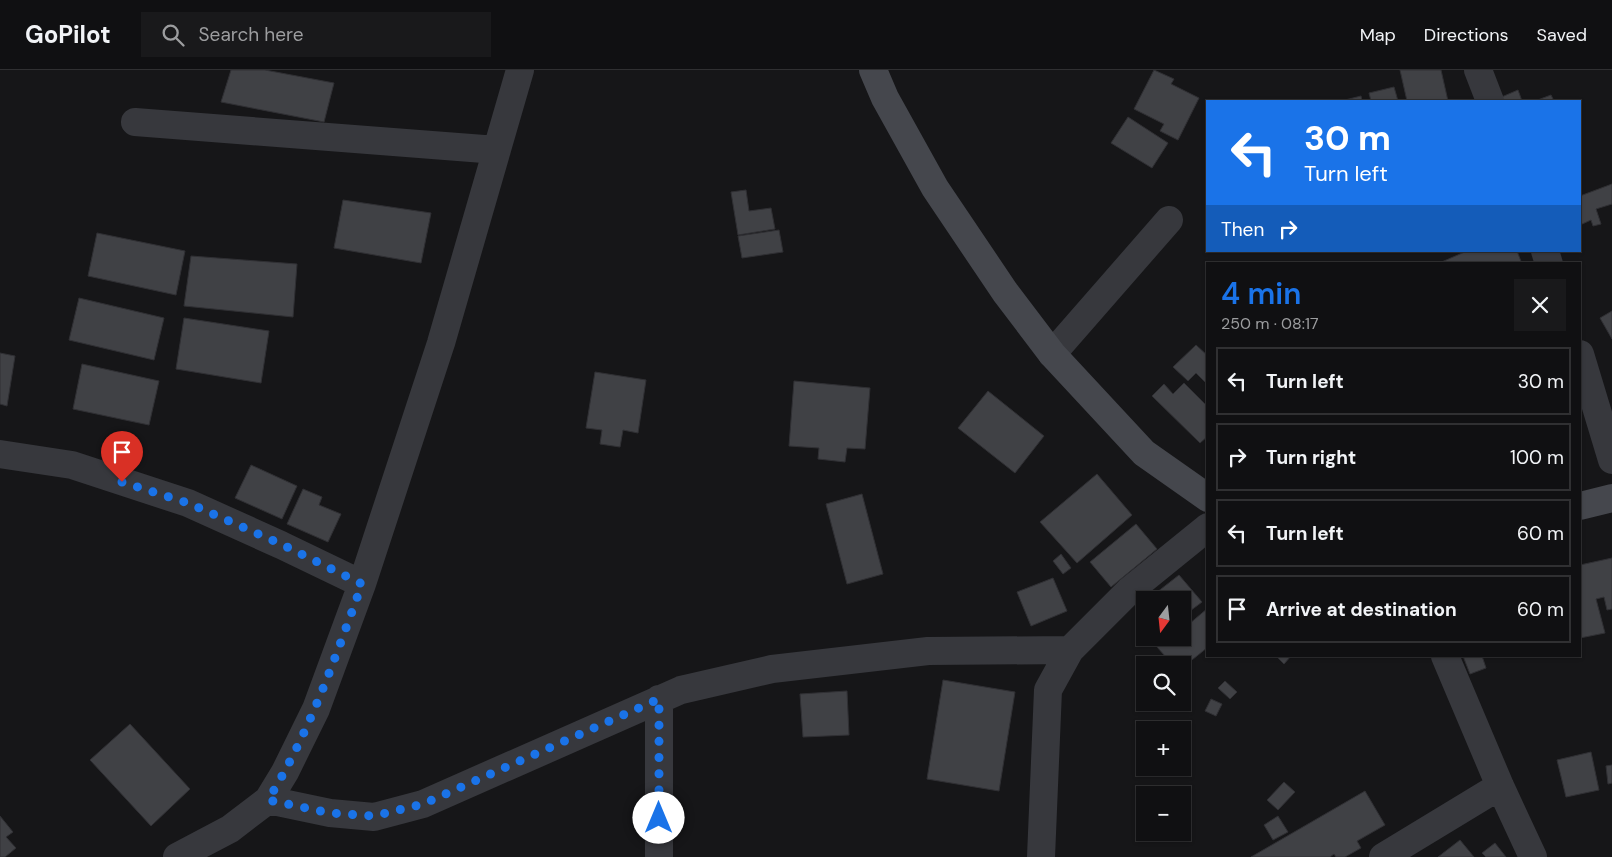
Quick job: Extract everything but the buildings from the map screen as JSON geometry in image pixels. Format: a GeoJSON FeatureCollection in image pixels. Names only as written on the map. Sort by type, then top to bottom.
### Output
{"type":"FeatureCollection","features":[{"type":"Feature","properties":{"kind":"street"},"geometry":{"type":"LineString","coordinates":[[177,857],[230,829],[268,800],[286,772],[316,709],[362,584],[441,344],[520,70]]}},
{"type":"Feature","properties":{"kind":"street"},"geometry":{"type":"LineString","coordinates":[[873,70],[885,98],[935,188],[1005,292],[1052,354],[1144,453],[1206,497]]}},
{"type":"Feature","properties":{"kind":"street"},"geometry":{"type":"LineString","coordinates":[[1478,70],[1490,100]]}},
{"type":"Feature","properties":{"kind":"street"},"geometry":{"type":"LineString","coordinates":[[135,122],[497,150]]}},
{"type":"Feature","properties":{"kind":"street"},"geometry":{"type":"LineString","coordinates":[[1052,354],[1169,220]]}},
{"type":"Feature","properties":{"kind":"street"},"geometry":{"type":"LineString","coordinates":[[1581,357],[1612,460]]}},
{"type":"Feature","properties":{"kind":"street"},"geometry":{"type":"LineString","coordinates":[[0,454],[72,466],[188,503],[281,544],[362,584]]}},
{"type":"Feature","properties":{"kind":"street"},"geometry":{"type":"LineString","coordinates":[[1581,506],[1612,498]]}},
{"type":"Feature","properties":{"kind":"street"},"geometry":{"type":"LineString","coordinates":[[1041,857],[1048,690],[1070,650],[1129,591],[1206,529]]}},
{"type":"Feature","properties":{"kind":"street"},"geometry":{"type":"LineString","coordinates":[[268,800],[330,813],[374,816],[423,804],[681,690],[772,669],[928,651],[1070,650]]}},
{"type":"Feature","properties":{"kind":"street"},"geometry":{"type":"LineString","coordinates":[[1445,657],[1500,786],[1533,857]]}},
{"type":"Feature","properties":{"kind":"street"},"geometry":{"type":"LineString","coordinates":[[659,699],[659,857]]}},
{"type":"Feature","properties":{"kind":"street"},"geometry":{"type":"LineString","coordinates":[[1383,857],[1500,786]]}},
{"type":"Feature","properties":{"kind":"route"},"geometry":{"type":"LineString","coordinates":[[122,482],[188,503],[281,544],[362,584],[316,709],[286,772],[268,800],[330,813],[374,816],[423,804],[659,699],[659,818]]}}]}
